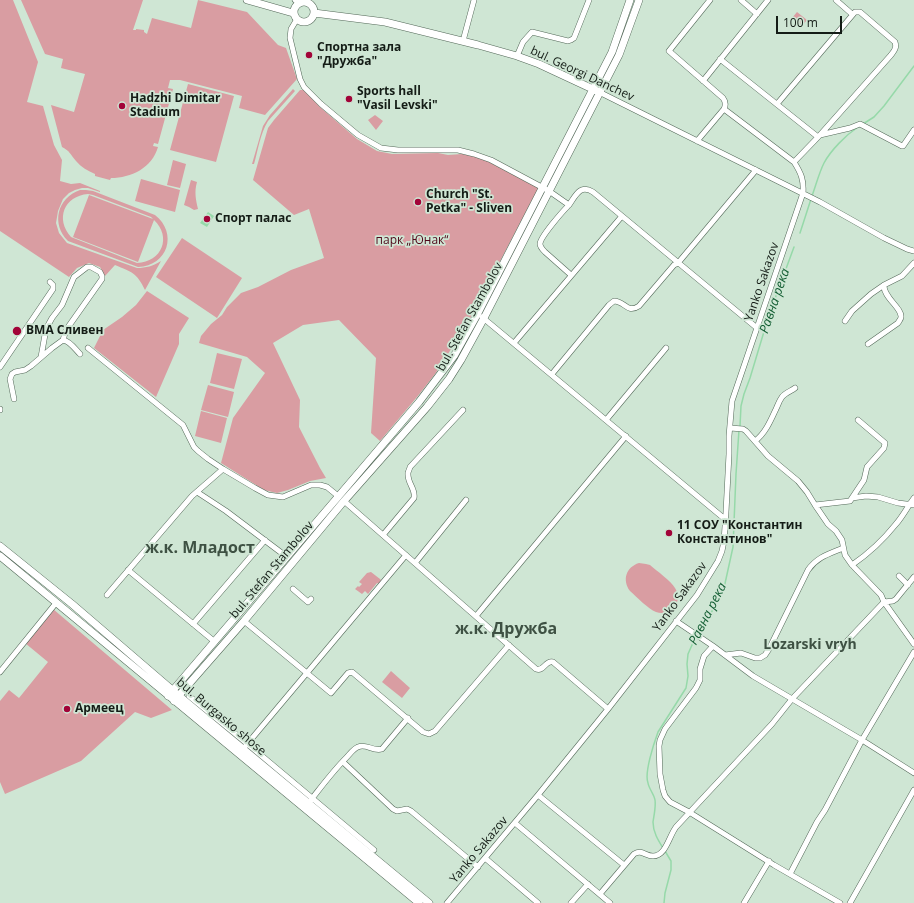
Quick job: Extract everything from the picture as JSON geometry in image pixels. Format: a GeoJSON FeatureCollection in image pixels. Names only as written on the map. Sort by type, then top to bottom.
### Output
{"type":"FeatureCollection","features":[{"type":"Feature","properties":{"kind":"main road"},"geometry":{"type":"LineString","coordinates":[[246,0],[295,16],[301,22],[307,21],[312,17],[314,10],[308,3],[301,1],[295,6],[295,16]]}},
{"type":"Feature","properties":{"kind":"main road","name":"bul. Stefan Stambolov"},"geometry":{"type":"LineString","coordinates":[[481,316],[549,191],[596,91],[612,52],[630,0]]}},
{"type":"Feature","properties":{"kind":"main road","name":"bul. Stefan Stambolov"},"geometry":{"type":"LineString","coordinates":[[170,693],[287,557],[427,407],[449,379],[461,360],[542,187],[596,91],[619,55],[639,0]]}},
{"type":"Feature","properties":{"kind":"main road","name":"bul. Georgi Danchev"},"geometry":{"type":"LineString","coordinates":[[314,13],[385,22],[463,41],[517,56],[548,68],[596,91]]}},
{"type":"Feature","properties":{"kind":"main road","name":"bul. Stefan Stambolov"},"geometry":{"type":"LineString","coordinates":[[176,698],[244,621],[341,498]]}},
{"type":"Feature","properties":{"kind":"main road","name":"bul. Burgasko shose"},"geometry":{"type":"LineString","coordinates":[[0,546],[72,604],[170,693]]}},
{"type":"Feature","properties":{"kind":"main road","name":"bul. Burgasko shose"},"geometry":{"type":"LineString","coordinates":[[0,556],[56,603],[170,693],[419,903]]}},
{"type":"Feature","properties":{"kind":"main road","name":"bul. Burgasko shose"},"geometry":{"type":"LineString","coordinates":[[176,698],[245,746],[429,903]]}},
{"type":"Feature","properties":{"kind":"street"},"geometry":{"type":"LineString","coordinates":[[463,41],[474,0]]}},
{"type":"Feature","properties":{"kind":"street"},"geometry":{"type":"LineString","coordinates":[[517,56],[523,42],[532,32],[568,41],[574,38],[589,0]]}},
{"type":"Feature","properties":{"kind":"street"},"geometry":{"type":"LineString","coordinates":[[697,141],[726,105],[724,100],[669,51],[710,0]]}},
{"type":"Feature","properties":{"kind":"street"},"geometry":{"type":"LineString","coordinates":[[741,0],[757,14]]}},
{"type":"Feature","properties":{"kind":"street"},"geometry":{"type":"LineString","coordinates":[[703,81],[768,0]]}},
{"type":"Feature","properties":{"kind":"street"},"geometry":{"type":"LineString","coordinates":[[836,0],[852,14]]}},
{"type":"Feature","properties":{"kind":"street"},"geometry":{"type":"LineString","coordinates":[[777,104],[856,11],[860,12],[896,44],[896,47],[891,55],[794,162]]}},
{"type":"Feature","properties":{"kind":"street"},"geometry":{"type":"LineString","coordinates":[[295,16],[290,38],[302,84],[321,104],[358,135],[376,146],[385,149],[458,150],[474,154],[491,160],[542,187],[569,205]]}},
{"type":"Feature","properties":{"kind":"street"},"geometry":{"type":"LineString","coordinates":[[720,59],[819,136]]}},
{"type":"Feature","properties":{"kind":"street","name":"bul. Georgi Danchev"},"geometry":{"type":"LineString","coordinates":[[596,91],[803,193],[884,238],[906,249],[914,251]]}},
{"type":"Feature","properties":{"kind":"street"},"geometry":{"type":"LineString","coordinates":[[724,109],[794,162],[802,177],[804,184],[803,193]]}},
{"type":"Feature","properties":{"kind":"street"},"geometry":{"type":"LineString","coordinates":[[819,136],[860,124],[904,146],[914,130]]}},
{"type":"Feature","properties":{"kind":"street"},"geometry":{"type":"LineString","coordinates":[[552,374],[614,300],[619,301],[630,309],[639,306],[674,265],[678,263],[756,170]]}},
{"type":"Feature","properties":{"kind":"street"},"geometry":{"type":"LineString","coordinates":[[571,275],[541,248],[540,244],[543,237],[580,190],[588,189],[757,328]]}},
{"type":"Feature","properties":{"kind":"street","name":"Yanko Sakazov"},"geometry":{"type":"LineString","coordinates":[[447,903],[515,823],[608,709],[697,594],[718,561],[724,541],[726,520],[729,436],[732,428],[730,417],[732,401],[803,193]]}},
{"type":"Feature","properties":{"kind":"street"},"geometry":{"type":"LineString","coordinates":[[514,343],[622,216]]}},
{"type":"Feature","properties":{"kind":"street"},"geometry":{"type":"LineString","coordinates":[[845,321],[852,311],[871,294],[884,285],[902,276],[914,263]]}},
{"type":"Feature","properties":{"kind":"street"},"geometry":{"type":"LineString","coordinates":[[14,399],[10,379],[12,374],[32,366],[63,340],[66,330],[102,279],[100,272],[91,267],[87,267],[74,277],[62,305],[49,322],[44,333],[41,357]]}},
{"type":"Feature","properties":{"kind":"street"},"geometry":{"type":"LineString","coordinates":[[0,367],[52,289],[53,285],[50,282]]}},
{"type":"Feature","properties":{"kind":"street"},"geometry":{"type":"LineString","coordinates":[[868,344],[898,323],[901,319],[899,311],[884,289],[884,285]]}},
{"type":"Feature","properties":{"kind":"street"},"geometry":{"type":"LineString","coordinates":[[481,316],[726,520]]}},
{"type":"Feature","properties":{"kind":"street"},"geometry":{"type":"LineString","coordinates":[[63,340],[71,344],[80,354]]}},
{"type":"Feature","properties":{"kind":"street"},"geometry":{"type":"LineString","coordinates":[[88,348],[184,425],[194,447],[198,451],[223,469],[255,488],[275,497],[283,497],[311,486],[320,485],[333,490],[406,556],[538,670],[542,669],[549,661],[553,662],[608,709]]}},
{"type":"Feature","properties":{"kind":"street"},"geometry":{"type":"LineString","coordinates":[[606,420],[666,348]]}},
{"type":"Feature","properties":{"kind":"street"},"geometry":{"type":"LineString","coordinates":[[755,441],[763,433],[774,415],[781,398],[795,388]]}},
{"type":"Feature","properties":{"kind":"street"},"geometry":{"type":"LineString","coordinates":[[384,535],[414,498],[415,494],[408,478],[410,467],[463,410]]}},
{"type":"Feature","properties":{"kind":"street"},"geometry":{"type":"LineString","coordinates":[[815,505],[850,501],[864,480],[867,467],[884,448],[885,443],[858,420]]}},
{"type":"Feature","properties":{"kind":"street"},"geometry":{"type":"LineString","coordinates":[[732,428],[741,429],[750,434],[768,456],[798,481],[828,524],[836,531],[842,540],[845,555],[881,595],[884,602],[914,644]]}},
{"type":"Feature","properties":{"kind":"street"},"geometry":{"type":"LineString","coordinates":[[476,616],[626,436]]}},
{"type":"Feature","properties":{"kind":"street"},"geometry":{"type":"LineString","coordinates":[[107,595],[192,496],[223,469]]}},
{"type":"Feature","properties":{"kind":"street"},"geometry":{"type":"LineString","coordinates":[[197,492],[226,511],[287,557]]}},
{"type":"Feature","properties":{"kind":"street"},"geometry":{"type":"LineString","coordinates":[[852,498],[866,496],[878,497],[898,503],[912,505]]}},
{"type":"Feature","properties":{"kind":"street"},"geometry":{"type":"LineString","coordinates":[[852,564],[896,524],[912,505],[914,498]]}},
{"type":"Feature","properties":{"kind":"street"},"geometry":{"type":"LineString","coordinates":[[415,563],[466,500]]}},
{"type":"Feature","properties":{"kind":"street"},"geometry":{"type":"LineString","coordinates":[[194,624],[265,540]]}},
{"type":"Feature","properties":{"kind":"street"},"geometry":{"type":"LineString","coordinates":[[725,655],[741,653],[760,658],[765,655],[813,563],[820,558],[843,548]]}},
{"type":"Feature","properties":{"kind":"street"},"geometry":{"type":"LineString","coordinates":[[189,696],[245,746],[406,556]]}},
{"type":"Feature","properties":{"kind":"street"},"geometry":{"type":"LineString","coordinates":[[128,570],[215,642]]}},
{"type":"Feature","properties":{"kind":"street"},"geometry":{"type":"LineString","coordinates":[[899,576],[908,585]]}},
{"type":"Feature","properties":{"kind":"street"},"geometry":{"type":"LineString","coordinates":[[600,894],[634,854],[641,852],[650,856],[656,856],[662,852],[676,826],[772,724],[792,699],[884,602],[896,599],[914,577]]}},
{"type":"Feature","properties":{"kind":"street"},"geometry":{"type":"LineString","coordinates":[[293,589],[308,602],[311,599]]}},
{"type":"Feature","properties":{"kind":"street"},"geometry":{"type":"LineString","coordinates":[[0,672],[56,603]]}},
{"type":"Feature","properties":{"kind":"street"},"geometry":{"type":"LineString","coordinates":[[244,621],[331,693],[350,672],[354,673],[425,733],[429,734],[433,733],[509,645]]}},
{"type":"Feature","properties":{"kind":"street"},"geometry":{"type":"LineString","coordinates":[[676,621],[695,633],[753,676],[862,740],[914,773]]}},
{"type":"Feature","properties":{"kind":"street"},"geometry":{"type":"LineString","coordinates":[[713,646],[704,656],[700,669],[700,680],[696,688],[665,729],[660,740],[660,774],[665,796],[670,802],[840,903]]}},
{"type":"Feature","properties":{"kind":"street"},"geometry":{"type":"LineString","coordinates":[[790,874],[862,740],[914,652]]}},
{"type":"Feature","properties":{"kind":"street"},"geometry":{"type":"LineString","coordinates":[[374,850],[310,801],[342,762],[358,747],[363,746],[377,751],[382,749],[408,718]]}},
{"type":"Feature","properties":{"kind":"street"},"geometry":{"type":"LineString","coordinates":[[342,762],[393,809],[397,811],[408,809],[411,811],[478,867]]}},
{"type":"Feature","properties":{"kind":"street"},"geometry":{"type":"LineString","coordinates":[[850,903],[914,790]]}},
{"type":"Feature","properties":{"kind":"street"},"geometry":{"type":"LineString","coordinates":[[538,795],[624,865]]}},
{"type":"Feature","properties":{"kind":"street"},"geometry":{"type":"LineString","coordinates":[[515,823],[610,903]]}},
{"type":"Feature","properties":{"kind":"street"},"geometry":{"type":"LineString","coordinates":[[485,858],[538,903]]}},
{"type":"Feature","properties":{"kind":"street"},"geometry":{"type":"LineString","coordinates":[[744,903],[769,861]]}},
{"type":"Feature","properties":{"kind":"street"},"geometry":{"type":"LineString","coordinates":[[571,903],[588,884]]}},
{"type":"Feature","properties":{"kind":"green space"},"geometry":{"type":"Polygon","coordinates":[[[0,0],[13,0],[38,62],[27,102],[43,106],[54,145],[62,160],[60,181],[71,184],[80,183],[100,191],[82,188],[69,193],[63,199],[58,211],[56,223],[59,233],[67,243],[137,268],[143,268],[161,261],[145,290],[136,276],[126,269],[115,265],[105,276],[100,267],[89,263],[77,268],[69,277],[0,231],[0,0]]]}},
{"type":"Feature","properties":{"kind":"green space"},"geometry":{"type":"Polygon","coordinates":[[[21,0],[143,0],[133,30],[144,30],[147,34],[152,18],[191,28],[198,0],[247,12],[278,45],[286,48],[297,79],[265,115],[239,108],[242,96],[180,80],[170,80],[168,88],[173,89],[158,144],[154,143],[153,146],[158,147],[151,161],[133,174],[119,178],[111,178],[110,180],[95,176],[95,174],[80,165],[68,151],[62,147],[51,105],[74,112],[85,74],[61,68],[63,59],[45,54],[21,0]]]}},
{"type":"Feature","properties":{"kind":"green space"},"geometry":{"type":"Polygon","coordinates":[[[797,12],[807,20],[802,26],[792,18],[797,12]]]}},
{"type":"Feature","properties":{"kind":"green space"},"geometry":{"type":"Polygon","coordinates":[[[188,84],[234,96],[216,162],[170,150],[188,84]]]}},
{"type":"Feature","properties":{"kind":"green space"},"geometry":{"type":"Polygon","coordinates":[[[293,89],[295,91],[265,126],[254,164],[252,164],[263,126],[270,115],[293,89]]]}},
{"type":"Feature","properties":{"kind":"green space","name":"парк „Юнак“"},"geometry":{"type":"Polygon","coordinates":[[[300,90],[305,90],[320,107],[357,139],[377,151],[392,154],[438,153],[474,156],[539,187],[466,326],[435,374],[380,441],[371,433],[376,358],[339,320],[303,325],[273,343],[300,400],[299,427],[326,478],[310,481],[277,493],[264,490],[221,463],[233,418],[265,373],[247,357],[199,343],[201,336],[211,324],[222,315],[227,307],[241,293],[258,287],[291,270],[324,258],[309,209],[294,215],[253,180],[268,128],[300,90]]]}},
{"type":"Feature","properties":{"kind":"green space"},"geometry":{"type":"Polygon","coordinates":[[[375,115],[383,121],[376,130],[368,120],[375,115]]]}},
{"type":"Feature","properties":{"kind":"green space"},"geometry":{"type":"Polygon","coordinates":[[[173,160],[186,164],[180,188],[167,185],[173,160]]]}},
{"type":"Feature","properties":{"kind":"green space"},"geometry":{"type":"Polygon","coordinates":[[[141,179],[180,190],[175,212],[135,201],[141,179]]]}},
{"type":"Feature","properties":{"kind":"green space"},"geometry":{"type":"Polygon","coordinates":[[[191,180],[197,182],[195,193],[198,209],[194,210],[184,205],[191,180]]]}},
{"type":"Feature","properties":{"kind":"green space"},"geometry":{"type":"Polygon","coordinates":[[[80,190],[93,191],[155,215],[162,222],[168,239],[163,255],[157,261],[138,267],[68,241],[59,227],[58,220],[62,205],[72,194],[80,190]],[[88,194],[73,199],[64,210],[64,223],[66,230],[71,237],[137,263],[146,262],[158,253],[162,248],[163,241],[159,227],[154,220],[138,262],[73,237],[89,195],[153,219],[88,194]]]}},
{"type":"Feature","properties":{"kind":"green space"},"geometry":{"type":"Polygon","coordinates":[[[182,238],[242,278],[217,318],[156,277],[182,238]]]}},
{"type":"Feature","properties":{"kind":"green space"},"geometry":{"type":"Polygon","coordinates":[[[147,291],[189,318],[179,334],[179,344],[156,397],[94,348],[103,330],[136,305],[147,291]]]}},
{"type":"Feature","properties":{"kind":"green space"},"geometry":{"type":"Polygon","coordinates":[[[217,353],[242,359],[234,389],[210,383],[217,353]]]}},
{"type":"Feature","properties":{"kind":"green space"},"geometry":{"type":"Polygon","coordinates":[[[208,385],[234,392],[228,417],[201,410],[208,385]]]}},
{"type":"Feature","properties":{"kind":"green space"},"geometry":{"type":"Polygon","coordinates":[[[201,411],[227,418],[221,443],[195,436],[201,411]]]}},
{"type":"Feature","properties":{"kind":"green space"},"geometry":{"type":"Polygon","coordinates":[[[639,563],[650,565],[673,585],[678,598],[677,603],[671,610],[661,613],[656,612],[646,606],[630,591],[626,583],[627,574],[631,568],[639,563]]]}},
{"type":"Feature","properties":{"kind":"green space"},"geometry":{"type":"Polygon","coordinates":[[[371,572],[381,580],[379,584],[377,583],[368,594],[365,591],[362,594],[355,589],[362,584],[359,582],[367,573],[371,572]]]}},
{"type":"Feature","properties":{"kind":"green space"},"geometry":{"type":"Polygon","coordinates":[[[53,609],[172,710],[151,718],[135,712],[81,761],[5,794],[0,782],[0,701],[9,690],[19,698],[48,662],[25,643],[53,609]]]}},
{"type":"Feature","properties":{"kind":"green space"},"geometry":{"type":"Polygon","coordinates":[[[391,671],[410,688],[402,698],[382,682],[391,671]]]}},
{"type":"Feature","properties":{"kind":"shaded area","name":"Спорт палас"},"geometry":{"type":"Polygon","coordinates":[[[208,212],[214,216],[207,227],[200,223],[208,212]]]}},
{"type":"Feature","properties":{"kind":"waterway","name":"Равна река"},"geometry":{"type":"LineString","coordinates":[[863,124],[874,117],[884,106],[914,66]]}},
{"type":"Feature","properties":{"kind":"waterway","name":"Равна река"},"geometry":{"type":"LineString","coordinates":[[812,196],[827,158],[839,143],[858,127]]}},
{"type":"Feature","properties":{"kind":"waterway","name":"Равна река"},"geometry":{"type":"LineString","coordinates":[[800,233],[811,199]]}},
{"type":"Feature","properties":{"kind":"waterway","name":"Равна река"},"geometry":{"type":"LineString","coordinates":[[740,426],[741,406],[744,394],[769,315],[794,247]]}},
{"type":"Feature","properties":{"kind":"waterway","name":"Равна река"},"geometry":{"type":"LineString","coordinates":[[663,848],[656,836],[653,826],[655,803],[647,778],[648,765],[658,732],[686,688],[688,676],[688,654],[724,588],[733,547],[739,430]]}},
{"type":"Feature","properties":{"kind":"waterway","name":"Равна река"},"geometry":{"type":"LineString","coordinates":[[664,903],[671,870],[671,861],[665,851]]}},
{"type":"Feature","properties":{"kind":"place","name":"Спортна зала \"Дружба\""},"geometry":{"type":"Point","coordinates":[309,55]}},
{"type":"Feature","properties":{"kind":"place","name":"Sports hall \"Vasil Levski\""},"geometry":{"type":"Point","coordinates":[349,99]}},
{"type":"Feature","properties":{"kind":"place","name":"Hadzhi Dimitar Stadium"},"geometry":{"type":"Point","coordinates":[122,106]}},
{"type":"Feature","properties":{"kind":"place","name":"Church \"St. Petka\" - Sliven"},"geometry":{"type":"Point","coordinates":[418,202]}},
{"type":"Feature","properties":{"kind":"place","name":"Спорт палас"},"geometry":{"type":"Point","coordinates":[207,219]}},
{"type":"Feature","properties":{"kind":"place","name":"ВМА Сливен"},"geometry":{"type":"Point","coordinates":[17,331]}},
{"type":"Feature","properties":{"kind":"place","name":"11 СОУ \"Константин Константинов\""},"geometry":{"type":"Point","coordinates":[669,533]}},
{"type":"Feature","properties":{"kind":"place","name":"Армеец"},"geometry":{"type":"Point","coordinates":[67,709]}},
{"type":"Feature","properties":{"kind":"district","name":"ж.к. Младост"},"geometry":{"type":"Point","coordinates":[200,548]}},
{"type":"Feature","properties":{"kind":"district","name":"ж.к. Дружба"},"geometry":{"type":"Point","coordinates":[506,629]}},
{"type":"Feature","properties":{"kind":"district","name":"Lozarski vryh"},"geometry":{"type":"Point","coordinates":[810,645]}}]}
